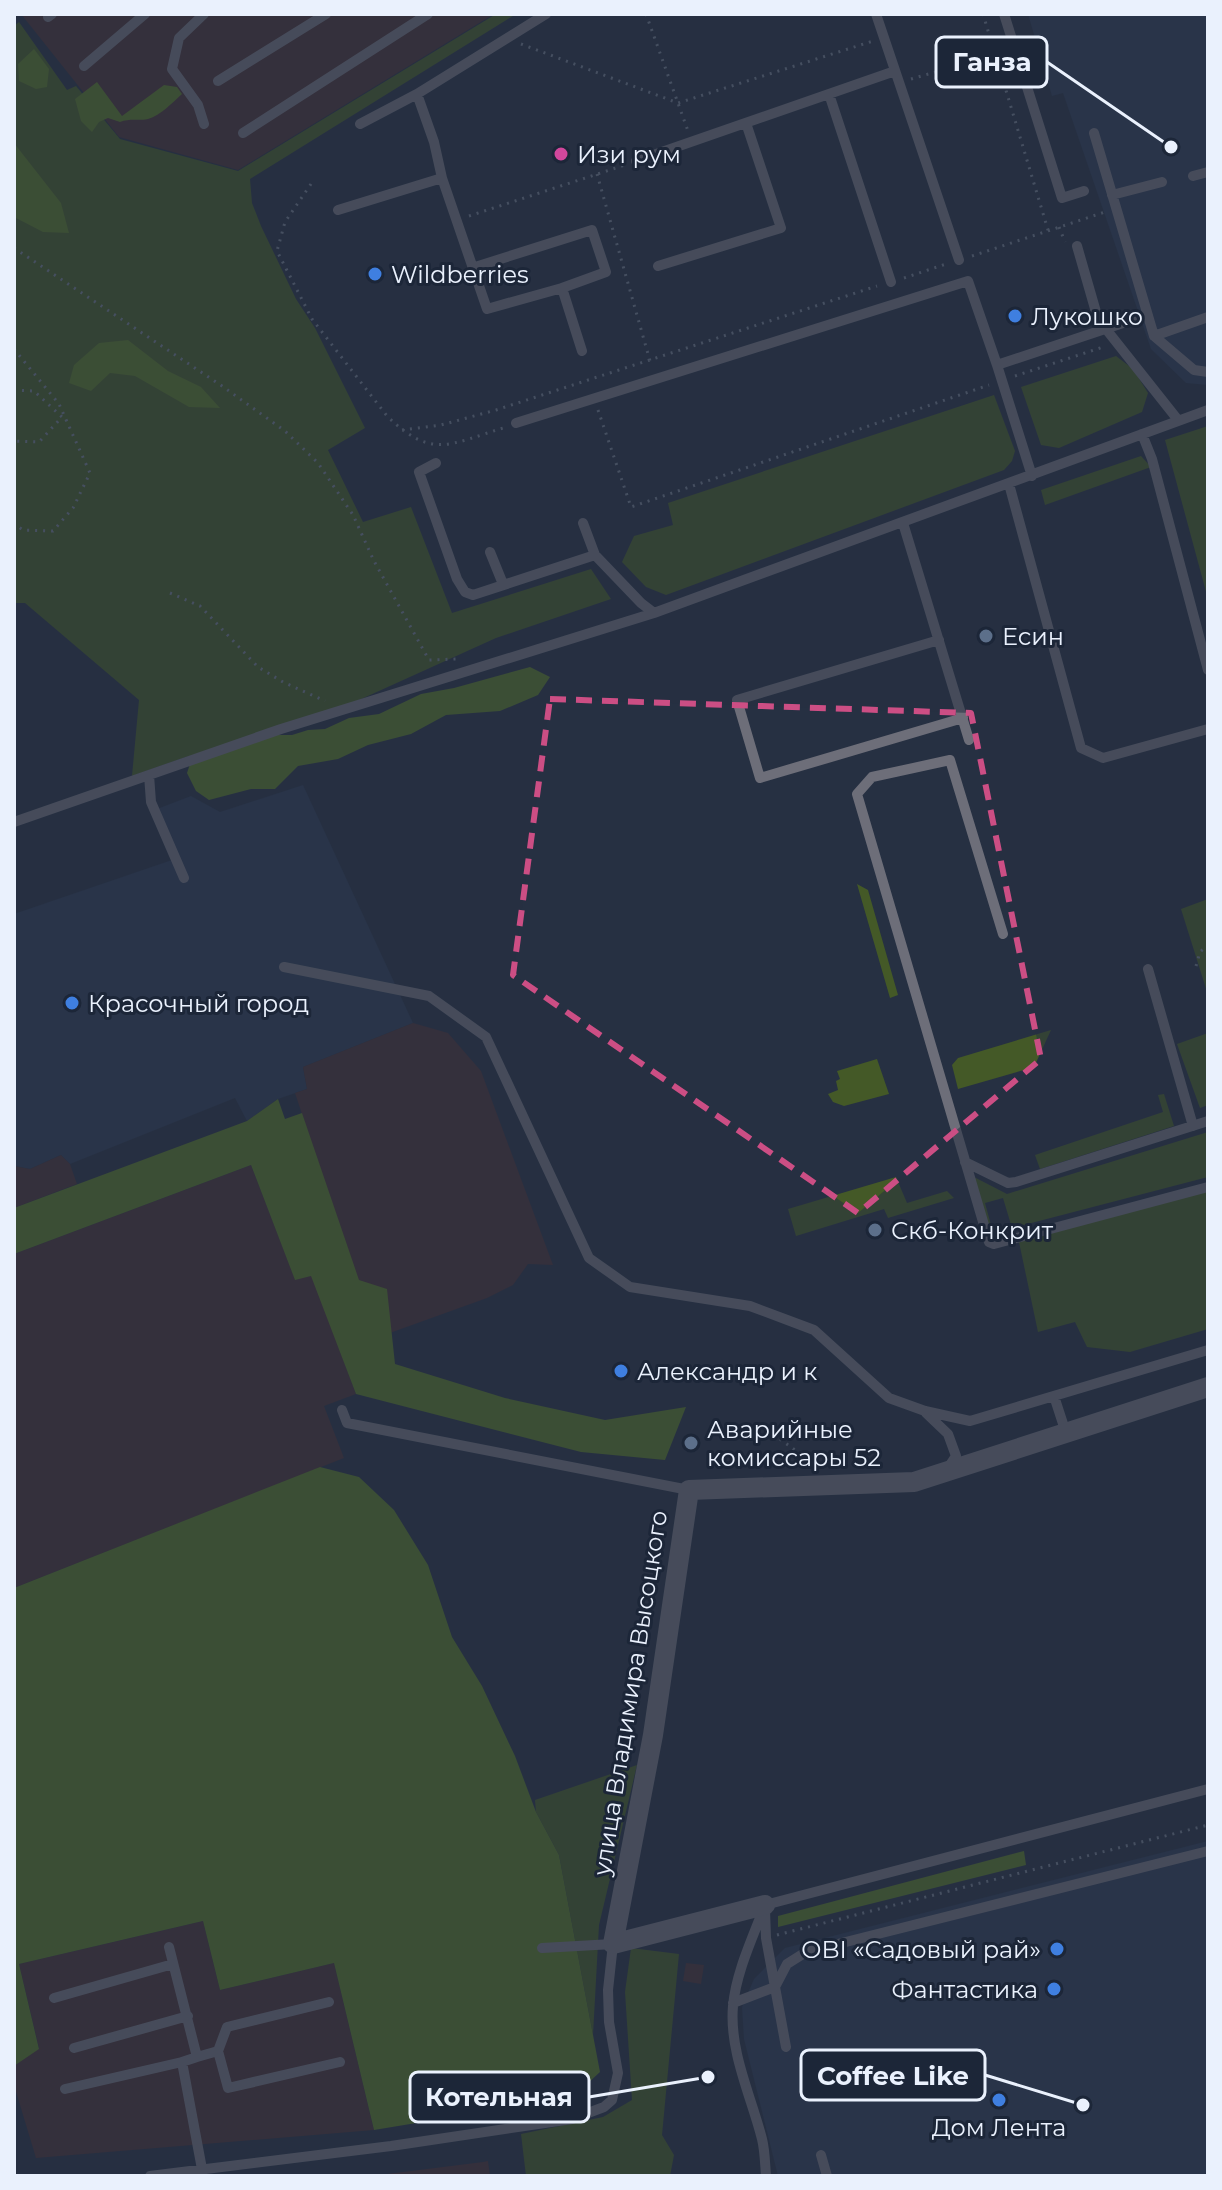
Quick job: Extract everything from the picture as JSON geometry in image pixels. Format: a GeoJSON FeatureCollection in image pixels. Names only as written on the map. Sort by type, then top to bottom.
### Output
{"type":"FeatureCollection","features":[{"type":"Feature","properties":{"kind":"street","name":"улица Владимира Высоцкого"},"geometry":{"type":"LineString","coordinates":[[613,1944],[653,1735],[689,1490],[914,1482],[1208,1387]]}},
{"type":"Feature","properties":{"kind":"street"},"geometry":{"type":"LineString","coordinates":[[613,1944],[765,1905]]}},
{"type":"Feature","properties":{"kind":"lane"},"geometry":{"type":"LineString","coordinates":[[84,66],[145,14]]}},
{"type":"Feature","properties":{"kind":"lane"},"geometry":{"type":"LineString","coordinates":[[204,14],[179,38],[172,69],[198,105],[204,124]]}},
{"type":"Feature","properties":{"kind":"lane"},"geometry":{"type":"LineString","coordinates":[[218,81],[326,14]]}},
{"type":"Feature","properties":{"kind":"lane"},"geometry":{"type":"LineString","coordinates":[[243,133],[428,14]]}},
{"type":"Feature","properties":{"kind":"lane"},"geometry":{"type":"LineString","coordinates":[[360,124],[417,94],[546,14]]}},
{"type":"Feature","properties":{"kind":"lane"},"geometry":{"type":"LineString","coordinates":[[876,14],[959,260]]}},
{"type":"Feature","properties":{"kind":"lane"},"geometry":{"type":"LineString","coordinates":[[1004,14],[1062,198],[1084,191]]}},
{"type":"Feature","properties":{"kind":"lane"},"geometry":{"type":"LineString","coordinates":[[636,161],[895,71]]}},
{"type":"Feature","properties":{"kind":"lane"},"geometry":{"type":"LineString","coordinates":[[417,94],[434,142],[442,178],[472,268],[487,309],[606,272],[592,230],[472,268]]}},
{"type":"Feature","properties":{"kind":"lane"},"geometry":{"type":"LineString","coordinates":[[829,94],[891,282]]}},
{"type":"Feature","properties":{"kind":"lane"},"geometry":{"type":"LineString","coordinates":[[658,266],[781,228],[746,123]]}},
{"type":"Feature","properties":{"kind":"lane"},"geometry":{"type":"LineString","coordinates":[[1094,133],[1154,336],[1194,370],[1208,372]]}},
{"type":"Feature","properties":{"kind":"lane"},"geometry":{"type":"LineString","coordinates":[[1193,176],[1208,172]]}},
{"type":"Feature","properties":{"kind":"lane"},"geometry":{"type":"LineString","coordinates":[[338,210],[442,178]]}},
{"type":"Feature","properties":{"kind":"lane"},"geometry":{"type":"LineString","coordinates":[[1112,195],[1162,182]]}},
{"type":"Feature","properties":{"kind":"lane"},"geometry":{"type":"LineString","coordinates":[[1077,246],[1098,319],[1178,420]]}},
{"type":"Feature","properties":{"kind":"lane"},"geometry":{"type":"LineString","coordinates":[[516,423],[968,281],[1032,476]]}},
{"type":"Feature","properties":{"kind":"lane"},"geometry":{"type":"LineString","coordinates":[[562,288],[582,351]]}},
{"type":"Feature","properties":{"kind":"lane"},"geometry":{"type":"LineString","coordinates":[[1154,336],[1208,317]]}},
{"type":"Feature","properties":{"kind":"lane"},"geometry":{"type":"LineString","coordinates":[[997,365],[1132,320]]}},
{"type":"Feature","properties":{"kind":"lane"},"geometry":{"type":"LineString","coordinates":[[14,822],[339,711],[654,613],[1208,410]]}},
{"type":"Feature","properties":{"kind":"lane"},"geometry":{"type":"LineString","coordinates":[[1142,434],[1152,459],[1208,670]]}},
{"type":"Feature","properties":{"kind":"lane"},"geometry":{"type":"LineString","coordinates":[[436,463],[419,472],[457,579],[465,592],[473,595],[595,555]]}},
{"type":"Feature","properties":{"kind":"lane"},"geometry":{"type":"LineString","coordinates":[[1009,484],[1081,748],[1103,758],[1208,729]]}},
{"type":"Feature","properties":{"kind":"lane"},"geometry":{"type":"LineString","coordinates":[[583,523],[595,555],[654,613]]}},
{"type":"Feature","properties":{"kind":"lane"},"geometry":{"type":"LineString","coordinates":[[903,523],[969,740]]}},
{"type":"Feature","properties":{"kind":"lane"},"geometry":{"type":"LineString","coordinates":[[490,552],[503,584]]}},
{"type":"Feature","properties":{"kind":"lane"},"geometry":{"type":"LineString","coordinates":[[939,640],[737,700],[760,778],[963,718]]}},
{"type":"Feature","properties":{"kind":"lane"},"geometry":{"type":"LineString","coordinates":[[1003,934],[950,760],[872,777],[857,794],[991,1244],[1208,1187]]}},
{"type":"Feature","properties":{"kind":"lane"},"geometry":{"type":"LineString","coordinates":[[149,775],[151,802],[184,878]]}},
{"type":"Feature","properties":{"kind":"lane"},"geometry":{"type":"LineString","coordinates":[[284,967],[429,996],[486,1037],[589,1258],[630,1287],[750,1306],[814,1330],[889,1398],[925,1411],[970,1421],[1208,1350]]}},
{"type":"Feature","properties":{"kind":"lane"},"geometry":{"type":"LineString","coordinates":[[1148,969],[1193,1126]]}},
{"type":"Feature","properties":{"kind":"lane"},"geometry":{"type":"LineString","coordinates":[[965,1162],[1008,1183],[1016,1182],[1208,1121]]}},
{"type":"Feature","properties":{"kind":"lane"},"geometry":{"type":"LineString","coordinates":[[1054,1396],[1066,1433]]}},
{"type":"Feature","properties":{"kind":"lane"},"geometry":{"type":"LineString","coordinates":[[342,1410],[347,1423],[689,1490]]}},
{"type":"Feature","properties":{"kind":"lane"},"geometry":{"type":"LineString","coordinates":[[925,1411],[948,1434],[956,1456],[946,1472]]}},
{"type":"Feature","properties":{"kind":"lane"},"geometry":{"type":"LineString","coordinates":[[765,1905],[1208,1789]]}},
{"type":"Feature","properties":{"kind":"lane"},"geometry":{"type":"LineString","coordinates":[[733,2003],[775,1987],[787,1964],[806,1952],[1208,1851]]}},
{"type":"Feature","properties":{"kind":"lane"},"geometry":{"type":"LineString","coordinates":[[765,1905],[766,1938],[786,2047]]}},
{"type":"Feature","properties":{"kind":"lane"},"geometry":{"type":"LineString","coordinates":[[765,1905],[744,1962],[732,2018],[738,2062],[763,2143],[766,2176]]}},
{"type":"Feature","properties":{"kind":"lane"},"geometry":{"type":"LineString","coordinates":[[150,2176],[557,2122],[604,2107],[612,2100],[618,2073],[609,2022],[608,1990],[613,1944],[542,1948]]}},
{"type":"Feature","properties":{"kind":"lane"},"geometry":{"type":"LineString","coordinates":[[169,1947],[197,2057]]}},
{"type":"Feature","properties":{"kind":"lane"},"geometry":{"type":"LineString","coordinates":[[54,1998],[173,1964]]}},
{"type":"Feature","properties":{"kind":"lane"},"geometry":{"type":"LineString","coordinates":[[329,2002],[227,2027],[218,2051],[228,2088],[340,2062]]}},
{"type":"Feature","properties":{"kind":"lane"},"geometry":{"type":"LineString","coordinates":[[74,2048],[188,2016]]}},
{"type":"Feature","properties":{"kind":"lane"},"geometry":{"type":"LineString","coordinates":[[65,2089],[218,2051]]}},
{"type":"Feature","properties":{"kind":"lane"},"geometry":{"type":"LineString","coordinates":[[182,2062],[202,2169]]}},
{"type":"Feature","properties":{"kind":"lane"},"geometry":{"type":"LineString","coordinates":[[821,2155],[827,2176]]}},
{"type":"Feature","properties":{"kind":"lane"},"geometry":{"type":"LineString","coordinates":[[249,2164],[251,2176]]}},
{"type":"Feature","properties":{"kind":"path"},"geometry":{"type":"LineString","coordinates":[[646,14],[691,142]]}},
{"type":"Feature","properties":{"kind":"path"},"geometry":{"type":"LineString","coordinates":[[983,14],[1048,230]]}},
{"type":"Feature","properties":{"kind":"path"},"geometry":{"type":"LineString","coordinates":[[506,39],[678,103],[884,37]]}},
{"type":"Feature","properties":{"kind":"path"},"geometry":{"type":"LineString","coordinates":[[899,83],[995,55]]}},
{"type":"Feature","properties":{"kind":"path"},"geometry":{"type":"LineString","coordinates":[[456,221],[636,161]]}},
{"type":"Feature","properties":{"kind":"path"},"geometry":{"type":"LineString","coordinates":[[597,174],[650,361]]}},
{"type":"Feature","properties":{"kind":"path"},"geometry":{"type":"LineString","coordinates":[[311,184],[285,222],[277,251],[312,319],[387,416],[402,430],[428,444],[443,447],[516,423]]}},
{"type":"Feature","properties":{"kind":"path"},"geometry":{"type":"LineString","coordinates":[[402,430],[441,425],[496,410],[1117,208]]}},
{"type":"Feature","properties":{"kind":"path"},"geometry":{"type":"LineString","coordinates":[[1059,227],[1063,238]]}},
{"type":"Feature","properties":{"kind":"path"},"geometry":{"type":"LineString","coordinates":[[14,248],[285,431],[318,463],[353,515],[374,561],[429,660],[458,659]]}},
{"type":"Feature","properties":{"kind":"path"},"geometry":{"type":"LineString","coordinates":[[594,399],[631,507],[1118,342]]}},
{"type":"Feature","properties":{"kind":"path"},"geometry":{"type":"LineString","coordinates":[[14,349],[59,404],[90,473],[73,508],[53,531],[23,530],[14,524]]}},
{"type":"Feature","properties":{"kind":"path"},"geometry":{"type":"LineString","coordinates":[[14,390],[34,391],[62,417],[39,442],[14,441]]}},
{"type":"Feature","properties":{"kind":"path"},"geometry":{"type":"LineString","coordinates":[[170,593],[200,606],[258,667],[335,706],[339,711]]}},
{"type":"Feature","properties":{"kind":"path"},"geometry":{"type":"LineString","coordinates":[[1196,966],[1200,952],[1208,945]]}},
{"type":"Feature","properties":{"kind":"path"},"geometry":{"type":"LineString","coordinates":[[780,1439],[799,1453],[800,1486]]}},
{"type":"Feature","properties":{"kind":"path"},"geometry":{"type":"LineString","coordinates":[[766,1938],[1208,1825]]}},
{"type":"Feature","properties":{"kind":"highlighted area"},"geometry":{"type":"Polygon","coordinates":[[[550,699],[971,713],[1041,1059],[858,1213],[513,975],[550,699]]]}},
{"type":"Feature","properties":{"kind":"shaded area"},"geometry":{"type":"Polygon","coordinates":[[[21,14],[494,14],[238,170],[119,137],[21,14]]]}},
{"type":"Feature","properties":{"kind":"shaded area"},"geometry":{"type":"Polygon","coordinates":[[[1028,14],[1208,14],[1208,385],[1186,383],[1151,349],[1063,93],[1052,96],[1028,14]]]}},
{"type":"Feature","properties":{"kind":"shaded area"},"geometry":{"type":"Polygon","coordinates":[[[303,785],[413,1023],[303,1067],[307,1089],[278,1099],[247,1121],[235,1098],[70,1164],[61,1155],[30,1169],[14,1166],[14,914],[172,860],[157,809],[191,796],[220,812],[303,785]]]}},
{"type":"Feature","properties":{"kind":"shaded area"},"geometry":{"type":"Polygon","coordinates":[[[413,1023],[448,1033],[481,1071],[553,1265],[528,1264],[513,1285],[487,1298],[340,1351],[356,1394],[324,1406],[344,1458],[14,1588],[14,1254],[251,1165],[295,1279],[310,1276],[258,1142],[305,1123],[295,1093],[307,1089],[303,1067],[413,1023]]]}},
{"type":"Feature","properties":{"kind":"shaded area"},"geometry":{"type":"Polygon","coordinates":[[[61,1155],[70,1164],[77,1184],[14,1208],[14,1166],[30,1169],[61,1155]]]}},
{"type":"Feature","properties":{"kind":"shaded area","name":"Фантастика"},"geometry":{"type":"Polygon","coordinates":[[[1208,1841],[1208,2176],[778,2176],[744,2039],[742,2007],[754,1979],[785,1948],[1208,1841]]]}},
{"type":"Feature","properties":{"kind":"shaded area"},"geometry":{"type":"Polygon","coordinates":[[[203,1921],[220,1990],[334,1963],[374,2130],[36,2158],[14,2085],[14,2066],[39,2048],[19,1964],[203,1921]]]}},
{"type":"Feature","properties":{"kind":"shaded area"},"geometry":{"type":"Polygon","coordinates":[[[686,1963],[704,1965],[701,1984],[683,1981],[686,1963]]]}},
{"type":"Feature","properties":{"kind":"shaded area"},"geometry":{"type":"Polygon","coordinates":[[[488,2161],[490,2176],[371,2176],[483,2162],[488,2161]]]}},
{"type":"Feature","properties":{"kind":"green space"},"geometry":{"type":"Polygon","coordinates":[[[496,14],[516,14],[250,179],[252,203],[296,299],[315,328],[365,428],[328,450],[363,522],[411,507],[452,613],[591,569],[611,599],[496,638],[295,729],[186,757],[132,776],[139,700],[25,603],[14,603],[14,26],[19,22],[67,90],[76,86],[120,139],[238,171],[496,14]]]}},
{"type":"Feature","properties":{"kind":"green space"},"geometry":{"type":"Polygon","coordinates":[[[34,49],[49,69],[47,87],[36,89],[19,81],[18,64],[34,49]]]}},
{"type":"Feature","properties":{"kind":"green space"},"geometry":{"type":"Polygon","coordinates":[[[97,82],[122,116],[164,85],[177,87],[182,94],[153,117],[120,122],[108,118],[99,122],[92,132],[81,121],[75,99],[97,82]]]}},
{"type":"Feature","properties":{"kind":"green space"},"geometry":{"type":"Polygon","coordinates":[[[14,143],[61,203],[69,233],[43,232],[14,217],[14,143]]]}},
{"type":"Feature","properties":{"kind":"green space"},"geometry":{"type":"Polygon","coordinates":[[[128,340],[168,371],[201,387],[220,408],[189,407],[135,376],[110,373],[91,391],[69,383],[74,365],[99,343],[128,340]]]}},
{"type":"Feature","properties":{"kind":"green space"},"geometry":{"type":"Polygon","coordinates":[[[1116,356],[1133,369],[1148,393],[1142,412],[1059,448],[1041,445],[1021,387],[1116,356]]]}},
{"type":"Feature","properties":{"kind":"green space"},"geometry":{"type":"Polygon","coordinates":[[[994,395],[1015,451],[1012,461],[1004,470],[666,595],[646,587],[622,562],[634,536],[673,525],[668,503],[994,395]]]}},
{"type":"Feature","properties":{"kind":"green space"},"geometry":{"type":"Polygon","coordinates":[[[1208,426],[1208,599],[1165,440],[1208,426]]]}},
{"type":"Feature","properties":{"kind":"green space"},"geometry":{"type":"Polygon","coordinates":[[[1141,456],[1151,467],[1045,505],[1041,490],[1141,456]]]}},
{"type":"Feature","properties":{"kind":"green space"},"geometry":{"type":"Polygon","coordinates":[[[530,667],[550,677],[538,695],[500,711],[446,715],[411,734],[368,745],[338,759],[298,766],[275,789],[251,789],[209,800],[196,791],[187,773],[191,761],[254,735],[292,735],[325,729],[349,718],[379,714],[421,694],[530,667]]]}},
{"type":"Feature","properties":{"kind":"green space"},"geometry":{"type":"Polygon","coordinates":[[[857,884],[868,890],[898,995],[890,998],[857,884]]]}},
{"type":"Feature","properties":{"kind":"green space"},"geometry":{"type":"Polygon","coordinates":[[[1208,899],[1208,995],[1181,909],[1208,899]]]}},
{"type":"Feature","properties":{"kind":"green space"},"geometry":{"type":"Polygon","coordinates":[[[1051,1030],[1034,1067],[958,1089],[952,1065],[958,1058],[1051,1030]]]}},
{"type":"Feature","properties":{"kind":"green space"},"geometry":{"type":"Polygon","coordinates":[[[1208,1033],[1208,1105],[1200,1108],[1177,1044],[1208,1033]]]}},
{"type":"Feature","properties":{"kind":"green space"},"geometry":{"type":"Polygon","coordinates":[[[877,1059],[889,1094],[844,1106],[833,1102],[828,1094],[838,1090],[836,1081],[840,1079],[837,1071],[877,1059]]]}},
{"type":"Feature","properties":{"kind":"green space"},"geometry":{"type":"Polygon","coordinates":[[[1164,1094],[1174,1126],[1040,1169],[1035,1155],[1163,1112],[1158,1095],[1164,1094]]]}},
{"type":"Feature","properties":{"kind":"green space"},"geometry":{"type":"Polygon","coordinates":[[[278,1099],[285,1119],[302,1113],[359,1280],[387,1289],[395,1364],[505,1398],[605,1420],[686,1407],[665,1460],[581,1452],[356,1394],[311,1276],[295,1280],[251,1165],[14,1254],[14,1208],[247,1121],[278,1099]]]}},
{"type":"Feature","properties":{"kind":"green space"},"geometry":{"type":"Polygon","coordinates":[[[1208,1132],[1208,1177],[1012,1228],[1003,1198],[985,1203],[991,1225],[985,1226],[974,1177],[1007,1194],[1208,1132]]]}},
{"type":"Feature","properties":{"kind":"green space"},"geometry":{"type":"Polygon","coordinates":[[[896,1177],[907,1203],[947,1191],[954,1198],[888,1218],[884,1209],[796,1236],[788,1209],[896,1177]]]}},
{"type":"Feature","properties":{"kind":"green space"},"geometry":{"type":"Polygon","coordinates":[[[1208,1191],[1208,1329],[1130,1352],[1087,1347],[1075,1322],[1038,1332],[1019,1242],[1208,1191]]]}},
{"type":"Feature","properties":{"kind":"green space"},"geometry":{"type":"Polygon","coordinates":[[[320,1467],[359,1477],[394,1510],[428,1565],[452,1637],[482,1686],[515,1756],[536,1812],[559,1855],[600,2072],[573,2097],[374,2130],[334,1963],[220,1990],[203,1921],[19,1964],[39,2049],[14,2066],[14,1588],[320,1467]]]}},
{"type":"Feature","properties":{"kind":"green space"},"geometry":{"type":"Polygon","coordinates":[[[637,1765],[599,1925],[593,2035],[559,1855],[536,1812],[535,1800],[637,1765]]]}},
{"type":"Feature","properties":{"kind":"green space"},"geometry":{"type":"Polygon","coordinates":[[[1024,1851],[1026,1865],[778,1927],[778,1916],[1024,1851]]]}},
{"type":"Feature","properties":{"kind":"green space"},"geometry":{"type":"Polygon","coordinates":[[[631,1948],[679,1954],[662,2135],[674,2155],[670,2176],[526,2176],[521,2134],[603,2117],[632,2100],[625,1992],[631,1948]]]}},
{"type":"Feature","properties":{"kind":"place","name":"Ганза"},"geometry":{"type":"Point","coordinates":[1171,147]}},
{"type":"Feature","properties":{"kind":"place","name":"Изи рум"},"geometry":{"type":"Point","coordinates":[561,154]}},
{"type":"Feature","properties":{"kind":"place","name":"Wildberries"},"geometry":{"type":"Point","coordinates":[375,274]}},
{"type":"Feature","properties":{"kind":"place","name":"Лукошко"},"geometry":{"type":"Point","coordinates":[1015,316]}},
{"type":"Feature","properties":{"kind":"place","name":"Есин"},"geometry":{"type":"Point","coordinates":[986,636]}},
{"type":"Feature","properties":{"kind":"place","name":"Красочный город"},"geometry":{"type":"Point","coordinates":[72,1003]}},
{"type":"Feature","properties":{"kind":"place","name":"Скб-Конкрит"},"geometry":{"type":"Point","coordinates":[875,1230]}},
{"type":"Feature","properties":{"kind":"place","name":"Александр и к"},"geometry":{"type":"Point","coordinates":[621,1371]}},
{"type":"Feature","properties":{"kind":"place","name":"Аварийные комиссары 52"},"geometry":{"type":"Point","coordinates":[691,1443]}},
{"type":"Feature","properties":{"kind":"place","name":"OBI «Садовый рай»"},"geometry":{"type":"Point","coordinates":[1057,1949]}},
{"type":"Feature","properties":{"kind":"place","name":"Фантастика"},"geometry":{"type":"Point","coordinates":[1054,1989]}},
{"type":"Feature","properties":{"kind":"place","name":"Котельная"},"geometry":{"type":"Point","coordinates":[708,2077]}},
{"type":"Feature","properties":{"kind":"place","name":"Дом Лента"},"geometry":{"type":"Point","coordinates":[999,2100]}},
{"type":"Feature","properties":{"kind":"place","name":"Coffee Like"},"geometry":{"type":"Point","coordinates":[1083,2105]}}]}
